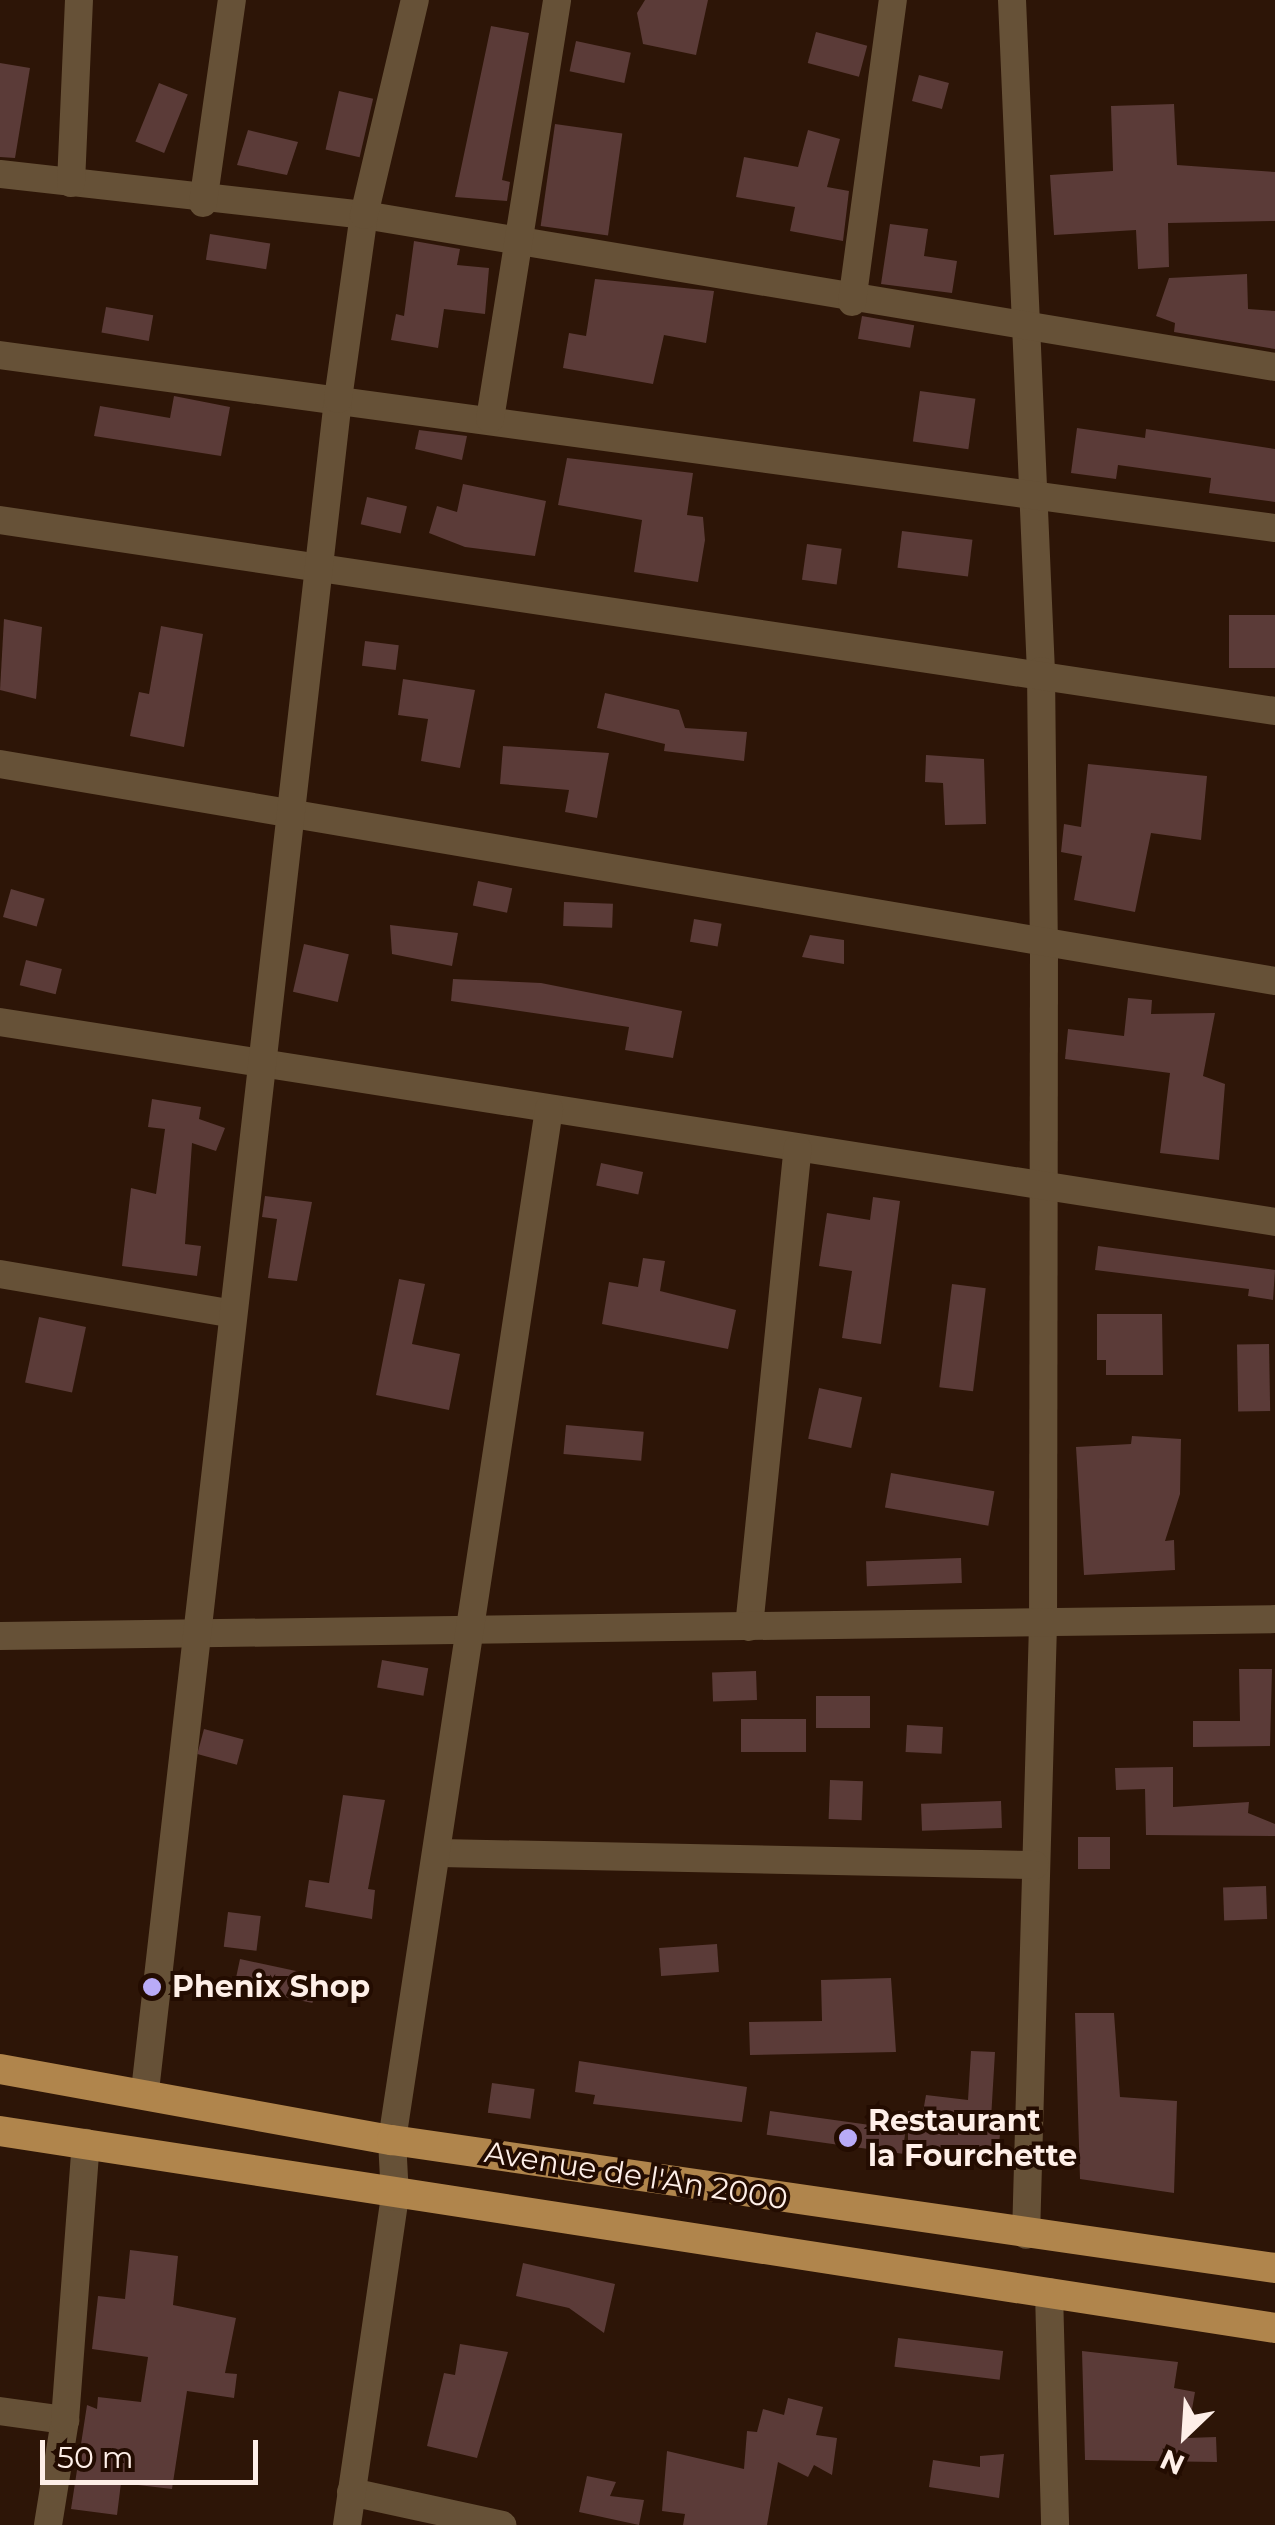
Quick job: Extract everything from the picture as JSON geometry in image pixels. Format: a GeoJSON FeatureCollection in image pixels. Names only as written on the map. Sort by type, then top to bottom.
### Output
{"type":"FeatureCollection","features":[{"type":"Feature","properties":{"kind":"main road","name":"Avenue de l'An 2000"},"geometry":{"type":"LineString","coordinates":[[0,2069],[145,2091],[392,2140],[1275,2268]]}},
{"type":"Feature","properties":{"kind":"main road","name":"Avenue de l'An 2000"},"geometry":{"type":"LineString","coordinates":[[0,2131],[396,2197],[1275,2328]]}},
{"type":"Feature","properties":{"kind":"street"},"geometry":{"type":"LineString","coordinates":[[71,183],[79,0]]}},
{"type":"Feature","properties":{"kind":"street"},"geometry":{"type":"LineString","coordinates":[[204,203],[232,0]]}},
{"type":"Feature","properties":{"kind":"street"},"geometry":{"type":"LineString","coordinates":[[145,2091],[338,399],[364,215],[414,0]]}},
{"type":"Feature","properties":{"kind":"street"},"geometry":{"type":"LineString","coordinates":[[490,419],[557,0]]}},
{"type":"Feature","properties":{"kind":"street"},"geometry":{"type":"LineString","coordinates":[[852,302],[893,0]]}},
{"type":"Feature","properties":{"kind":"street"},"geometry":{"type":"LineString","coordinates":[[1012,0],[1040,671],[1044,940],[1043,1624],[1026,2234]]}},
{"type":"Feature","properties":{"kind":"street"},"geometry":{"type":"LineString","coordinates":[[0,174],[204,203],[364,215],[852,302],[1275,367]]}},
{"type":"Feature","properties":{"kind":"street"},"geometry":{"type":"LineString","coordinates":[[0,356],[490,419],[1275,528]]}},
{"type":"Feature","properties":{"kind":"street"},"geometry":{"type":"LineString","coordinates":[[0,520],[318,572],[1040,671],[1275,711]]}},
{"type":"Feature","properties":{"kind":"street"},"geometry":{"type":"LineString","coordinates":[[0,764],[1275,981]]}},
{"type":"Feature","properties":{"kind":"street"},"geometry":{"type":"LineString","coordinates":[[0,1022],[1275,1222]]}},
{"type":"Feature","properties":{"kind":"street"},"geometry":{"type":"LineString","coordinates":[[347,2525],[396,2197],[392,2140],[474,1630],[549,1109]]}},
{"type":"Feature","properties":{"kind":"street"},"geometry":{"type":"LineString","coordinates":[[749,1627],[798,1148]]}},
{"type":"Feature","properties":{"kind":"street"},"geometry":{"type":"LineString","coordinates":[[0,1274],[233,1314]]}},
{"type":"Feature","properties":{"kind":"street"},"geometry":{"type":"LineString","coordinates":[[0,1636],[1275,1619]]}},
{"type":"Feature","properties":{"kind":"street"},"geometry":{"type":"LineString","coordinates":[[440,1853],[1035,1865]]}},
{"type":"Feature","properties":{"kind":"street"},"geometry":{"type":"LineString","coordinates":[[48,2525],[65,2420],[86,2143]]}},
{"type":"Feature","properties":{"kind":"street"},"geometry":{"type":"LineString","coordinates":[[1050,2292],[1055,2525]]}},
{"type":"Feature","properties":{"kind":"street"},"geometry":{"type":"LineString","coordinates":[[0,2411],[65,2420]]}},
{"type":"Feature","properties":{"kind":"street"},"geometry":{"type":"LineString","coordinates":[[351,2492],[502,2525]]}},
{"type":"Feature","properties":{"kind":"building"},"geometry":{"type":"Polygon","coordinates":[[[645,0],[708,0],[696,55],[643,44],[637,13],[645,0]]]}},
{"type":"Feature","properties":{"kind":"building"},"geometry":{"type":"Polygon","coordinates":[[[491,26],[529,33],[502,180],[510,182],[507,201],[455,197],[491,26]]]}},
{"type":"Feature","properties":{"kind":"building"},"geometry":{"type":"Polygon","coordinates":[[[816,32],[867,46],[859,77],[808,63],[816,32]]]}},
{"type":"Feature","properties":{"kind":"building"},"geometry":{"type":"Polygon","coordinates":[[[576,41],[631,53],[624,83],[570,71],[576,41]]]}},
{"type":"Feature","properties":{"kind":"building"},"geometry":{"type":"Polygon","coordinates":[[[0,63],[30,68],[15,158],[0,157],[0,63]]]}},
{"type":"Feature","properties":{"kind":"building"},"geometry":{"type":"Polygon","coordinates":[[[919,75],[949,83],[942,109],[912,101],[919,75]]]}},
{"type":"Feature","properties":{"kind":"building"},"geometry":{"type":"Polygon","coordinates":[[[159,83],[188,95],[164,153],[135,141],[159,83]]]}},
{"type":"Feature","properties":{"kind":"building"},"geometry":{"type":"Polygon","coordinates":[[[339,91],[373,99],[360,157],[326,149],[339,91]]]}},
{"type":"Feature","properties":{"kind":"building"},"geometry":{"type":"Polygon","coordinates":[[[1174,104],[1177,165],[1275,172],[1275,221],[1168,223],[1169,267],[1138,269],[1136,230],[1054,235],[1050,175],[1113,171],[1111,106],[1174,104]]]}},
{"type":"Feature","properties":{"kind":"building"},"geometry":{"type":"Polygon","coordinates":[[[555,124],[622,133],[608,235],[541,226],[555,124]]]}},
{"type":"Feature","properties":{"kind":"building"},"geometry":{"type":"Polygon","coordinates":[[[248,130],[298,142],[287,175],[237,165],[248,130]]]}},
{"type":"Feature","properties":{"kind":"building"},"geometry":{"type":"Polygon","coordinates":[[[808,130],[840,139],[827,187],[849,191],[843,241],[790,231],[795,207],[736,197],[744,157],[798,167],[808,130]]]}},
{"type":"Feature","properties":{"kind":"building"},"geometry":{"type":"Polygon","coordinates":[[[890,224],[928,229],[924,256],[957,261],[952,293],[881,284],[890,224]]]}},
{"type":"Feature","properties":{"kind":"building"},"geometry":{"type":"Polygon","coordinates":[[[210,234],[270,244],[266,269],[206,260],[210,234]]]}},
{"type":"Feature","properties":{"kind":"building"},"geometry":{"type":"Polygon","coordinates":[[[414,241],[460,249],[457,265],[489,268],[485,314],[444,309],[438,348],[391,340],[396,314],[404,316],[414,241]]]}},
{"type":"Feature","properties":{"kind":"building"},"geometry":{"type":"Polygon","coordinates":[[[1247,274],[1248,309],[1275,311],[1275,349],[1174,332],[1175,323],[1156,316],[1169,278],[1247,274]]]}},
{"type":"Feature","properties":{"kind":"building"},"geometry":{"type":"Polygon","coordinates":[[[595,279],[714,291],[706,343],[664,335],[653,384],[563,368],[569,333],[586,336],[595,279]]]}},
{"type":"Feature","properties":{"kind":"building"},"geometry":{"type":"Polygon","coordinates":[[[106,307],[153,315],[149,341],[101,333],[106,307]]]}},
{"type":"Feature","properties":{"kind":"building"},"geometry":{"type":"Polygon","coordinates":[[[862,316],[914,325],[910,348],[858,339],[862,316]]]}},
{"type":"Feature","properties":{"kind":"building"},"geometry":{"type":"Polygon","coordinates":[[[920,391],[975,399],[968,449],[913,442],[920,391]]]}},
{"type":"Feature","properties":{"kind":"building"},"geometry":{"type":"Polygon","coordinates":[[[174,396],[230,407],[221,456],[94,436],[100,406],[170,418],[174,396]]]}},
{"type":"Feature","properties":{"kind":"building"},"geometry":{"type":"Polygon","coordinates":[[[1077,428],[1145,438],[1146,429],[1275,449],[1275,502],[1209,493],[1211,478],[1118,465],[1116,479],[1071,473],[1077,428]]]}},
{"type":"Feature","properties":{"kind":"building"},"geometry":{"type":"Polygon","coordinates":[[[419,430],[467,436],[462,460],[415,449],[419,430]]]}},
{"type":"Feature","properties":{"kind":"building"},"geometry":{"type":"Polygon","coordinates":[[[567,458],[693,473],[687,515],[703,517],[705,540],[698,582],[634,572],[642,520],[558,505],[567,458]]]}},
{"type":"Feature","properties":{"kind":"building"},"geometry":{"type":"Polygon","coordinates":[[[463,484],[546,501],[535,556],[465,547],[429,533],[437,506],[457,512],[463,484]]]}},
{"type":"Feature","properties":{"kind":"building"},"geometry":{"type":"Polygon","coordinates":[[[367,497],[407,506],[401,534],[361,524],[367,497]]]}},
{"type":"Feature","properties":{"kind":"building"},"geometry":{"type":"Polygon","coordinates":[[[902,531],[972,540],[968,576],[897,568],[902,531]]]}},
{"type":"Feature","properties":{"kind":"building"},"geometry":{"type":"Polygon","coordinates":[[[807,544],[842,549],[837,585],[802,580],[807,544]]]}},
{"type":"Feature","properties":{"kind":"building"},"geometry":{"type":"Polygon","coordinates":[[[1229,615],[1275,615],[1275,668],[1229,668],[1229,615]]]}},
{"type":"Feature","properties":{"kind":"building"},"geometry":{"type":"Polygon","coordinates":[[[4,619],[42,627],[36,699],[0,690],[4,619]]]}},
{"type":"Feature","properties":{"kind":"building"},"geometry":{"type":"Polygon","coordinates":[[[161,626],[203,634],[184,747],[130,736],[139,692],[149,694],[161,626]]]}},
{"type":"Feature","properties":{"kind":"building"},"geometry":{"type":"Polygon","coordinates":[[[365,641],[399,645],[396,670],[362,666],[365,641]]]}},
{"type":"Feature","properties":{"kind":"building"},"geometry":{"type":"Polygon","coordinates":[[[403,679],[475,690],[460,768],[421,761],[428,719],[398,715],[403,679]]]}},
{"type":"Feature","properties":{"kind":"building"},"geometry":{"type":"Polygon","coordinates":[[[605,693],[679,710],[685,728],[747,732],[744,761],[664,751],[665,744],[597,728],[605,693]]]}},
{"type":"Feature","properties":{"kind":"building"},"geometry":{"type":"Polygon","coordinates":[[[503,746],[609,753],[597,818],[565,812],[569,790],[500,784],[503,746]]]}},
{"type":"Feature","properties":{"kind":"building"},"geometry":{"type":"Polygon","coordinates":[[[926,755],[984,759],[986,824],[945,825],[943,783],[925,782],[926,755]]]}},
{"type":"Feature","properties":{"kind":"building"},"geometry":{"type":"Polygon","coordinates":[[[1088,764],[1207,776],[1201,840],[1151,833],[1135,912],[1074,900],[1082,856],[1061,852],[1064,824],[1081,827],[1088,764]]]}},
{"type":"Feature","properties":{"kind":"building"},"geometry":{"type":"Polygon","coordinates":[[[478,881],[512,888],[507,913],[473,905],[478,881]]]}},
{"type":"Feature","properties":{"kind":"building"},"geometry":{"type":"Polygon","coordinates":[[[11,889],[45,899],[37,927],[3,917],[11,889]]]}},
{"type":"Feature","properties":{"kind":"building"},"geometry":{"type":"Polygon","coordinates":[[[564,902],[613,904],[612,928],[563,926],[564,902]]]}},
{"type":"Feature","properties":{"kind":"building"},"geometry":{"type":"Polygon","coordinates":[[[694,919],[722,924],[718,947],[690,942],[694,919]]]}},
{"type":"Feature","properties":{"kind":"building"},"geometry":{"type":"Polygon","coordinates":[[[390,925],[458,933],[452,966],[392,954],[390,925]]]}},
{"type":"Feature","properties":{"kind":"building"},"geometry":{"type":"Polygon","coordinates":[[[810,935],[844,940],[844,964],[802,957],[810,935]]]}},
{"type":"Feature","properties":{"kind":"building"},"geometry":{"type":"Polygon","coordinates":[[[304,944],[349,954],[338,1002],[293,992],[304,944]]]}},
{"type":"Feature","properties":{"kind":"building"},"geometry":{"type":"Polygon","coordinates":[[[26,960],[62,969],[56,994],[20,985],[26,960]]]}},
{"type":"Feature","properties":{"kind":"building"},"geometry":{"type":"Polygon","coordinates":[[[453,979],[541,983],[682,1011],[673,1058],[625,1050],[629,1027],[451,1001],[453,979]]]}},
{"type":"Feature","properties":{"kind":"building"},"geometry":{"type":"Polygon","coordinates":[[[1128,998],[1152,1000],[1151,1014],[1215,1013],[1203,1076],[1225,1084],[1219,1160],[1160,1153],[1170,1073],[1065,1059],[1068,1029],[1124,1036],[1128,998]]]}},
{"type":"Feature","properties":{"kind":"building"},"geometry":{"type":"Polygon","coordinates":[[[152,1099],[201,1107],[199,1119],[225,1128],[216,1151],[192,1143],[185,1244],[201,1246],[197,1276],[122,1266],[131,1188],[156,1194],[165,1129],[148,1127],[152,1099]]]}},
{"type":"Feature","properties":{"kind":"building"},"geometry":{"type":"Polygon","coordinates":[[[601,1163],[643,1172],[638,1194],[596,1185],[601,1163]]]}},
{"type":"Feature","properties":{"kind":"building"},"geometry":{"type":"Polygon","coordinates":[[[265,1196],[312,1202],[297,1281],[268,1278],[277,1219],[262,1217],[265,1196]]]}},
{"type":"Feature","properties":{"kind":"building"},"geometry":{"type":"Polygon","coordinates":[[[873,1197],[900,1201],[881,1344],[842,1338],[852,1271],[819,1266],[827,1213],[870,1220],[873,1197]]]}},
{"type":"Feature","properties":{"kind":"building"},"geometry":{"type":"Polygon","coordinates":[[[1098,1246],[1275,1270],[1273,1300],[1248,1296],[1249,1289],[1095,1270],[1098,1246]]]}},
{"type":"Feature","properties":{"kind":"building"},"geometry":{"type":"Polygon","coordinates":[[[643,1258],[665,1261],[660,1291],[736,1310],[728,1349],[602,1324],[609,1282],[638,1287],[643,1258]]]}},
{"type":"Feature","properties":{"kind":"building"},"geometry":{"type":"Polygon","coordinates":[[[399,1279],[425,1284],[412,1344],[460,1354],[449,1410],[376,1395],[399,1279]]]}},
{"type":"Feature","properties":{"kind":"building"},"geometry":{"type":"Polygon","coordinates":[[[952,1284],[986,1288],[973,1391],[939,1387],[952,1284]]]}},
{"type":"Feature","properties":{"kind":"building"},"geometry":{"type":"Polygon","coordinates":[[[1097,1314],[1162,1314],[1163,1375],[1106,1375],[1106,1360],[1097,1360],[1097,1314]]]}},
{"type":"Feature","properties":{"kind":"building"},"geometry":{"type":"Polygon","coordinates":[[[39,1317],[86,1327],[72,1393],[25,1383],[39,1317]]]}},
{"type":"Feature","properties":{"kind":"building"},"geometry":{"type":"Polygon","coordinates":[[[1269,1344],[1270,1411],[1238,1412],[1237,1345],[1269,1344]]]}},
{"type":"Feature","properties":{"kind":"building"},"geometry":{"type":"Polygon","coordinates":[[[819,1388],[862,1397],[851,1448],[808,1439],[819,1388]]]}},
{"type":"Feature","properties":{"kind":"building"},"geometry":{"type":"Polygon","coordinates":[[[566,1425],[644,1432],[641,1461],[563,1454],[566,1425]]]}},
{"type":"Feature","properties":{"kind":"building"},"geometry":{"type":"Polygon","coordinates":[[[1132,1436],[1181,1439],[1180,1494],[1165,1541],[1174,1540],[1175,1570],[1084,1575],[1076,1447],[1131,1444],[1132,1436]]]}},
{"type":"Feature","properties":{"kind":"building"},"geometry":{"type":"Polygon","coordinates":[[[891,1473],[994,1491],[988,1526],[885,1507],[891,1473]]]}},
{"type":"Feature","properties":{"kind":"building"},"geometry":{"type":"Polygon","coordinates":[[[961,1558],[962,1583],[867,1586],[866,1561],[961,1558]]]}},
{"type":"Feature","properties":{"kind":"building"},"geometry":{"type":"Polygon","coordinates":[[[382,1660],[428,1668],[423,1696],[377,1688],[382,1660]]]}},
{"type":"Feature","properties":{"kind":"building"},"geometry":{"type":"Polygon","coordinates":[[[1239,1669],[1272,1669],[1270,1746],[1193,1747],[1193,1721],[1240,1721],[1239,1669]]]}},
{"type":"Feature","properties":{"kind":"building"},"geometry":{"type":"Polygon","coordinates":[[[756,1671],[757,1700],[713,1702],[712,1673],[756,1671]]]}},
{"type":"Feature","properties":{"kind":"building"},"geometry":{"type":"Polygon","coordinates":[[[816,1696],[870,1696],[870,1728],[816,1728],[816,1696]]]}},
{"type":"Feature","properties":{"kind":"building"},"geometry":{"type":"Polygon","coordinates":[[[741,1719],[806,1719],[806,1752],[741,1752],[741,1719]]]}},
{"type":"Feature","properties":{"kind":"building"},"geometry":{"type":"Polygon","coordinates":[[[907,1725],[943,1727],[942,1754],[906,1752],[907,1725]]]}},
{"type":"Feature","properties":{"kind":"building"},"geometry":{"type":"Polygon","coordinates":[[[204,1729],[244,1740],[237,1765],[197,1754],[204,1729]]]}},
{"type":"Feature","properties":{"kind":"building"},"geometry":{"type":"Polygon","coordinates":[[[1173,1767],[1173,1807],[1249,1802],[1248,1813],[1275,1824],[1275,1836],[1146,1835],[1145,1789],[1116,1790],[1115,1768],[1173,1767]]]}},
{"type":"Feature","properties":{"kind":"building"},"geometry":{"type":"Polygon","coordinates":[[[830,1780],[863,1781],[862,1820],[829,1819],[830,1780]]]}},
{"type":"Feature","properties":{"kind":"building"},"geometry":{"type":"Polygon","coordinates":[[[343,1795],[385,1800],[368,1889],[375,1890],[372,1919],[305,1907],[309,1880],[329,1883],[343,1795]]]}},
{"type":"Feature","properties":{"kind":"building"},"geometry":{"type":"Polygon","coordinates":[[[1001,1801],[1002,1828],[922,1831],[921,1804],[1001,1801]]]}},
{"type":"Feature","properties":{"kind":"building"},"geometry":{"type":"Polygon","coordinates":[[[1078,1837],[1110,1837],[1110,1869],[1078,1869],[1078,1837]]]}},
{"type":"Feature","properties":{"kind":"building"},"geometry":{"type":"Polygon","coordinates":[[[1266,1886],[1267,1919],[1224,1920],[1223,1888],[1266,1886]]]}},
{"type":"Feature","properties":{"kind":"building"},"geometry":{"type":"Polygon","coordinates":[[[228,1912],[261,1916],[256,1951],[224,1947],[228,1912]]]}},
{"type":"Feature","properties":{"kind":"building"},"geometry":{"type":"Polygon","coordinates":[[[717,1944],[719,1972],[661,1976],[659,1948],[717,1944]]]}},
{"type":"Feature","properties":{"kind":"building"},"geometry":{"type":"Polygon","coordinates":[[[240,1959],[318,1976],[312,2003],[234,1986],[240,1959]]]}},
{"type":"Feature","properties":{"kind":"building"},"geometry":{"type":"Polygon","coordinates":[[[891,1978],[896,2052],[750,2055],[749,2022],[822,2021],[821,1980],[891,1978]]]}},
{"type":"Feature","properties":{"kind":"building"},"geometry":{"type":"Polygon","coordinates":[[[1075,2013],[1114,2013],[1120,2097],[1177,2101],[1174,2193],[1080,2179],[1075,2013]]]}},
{"type":"Feature","properties":{"kind":"building"},"geometry":{"type":"Polygon","coordinates":[[[971,2051],[995,2052],[991,2119],[1001,2120],[998,2160],[908,2147],[908,2111],[923,2112],[926,2095],[968,2100],[971,2051]]]}},
{"type":"Feature","properties":{"kind":"building"},"geometry":{"type":"Polygon","coordinates":[[[579,2061],[747,2087],[742,2122],[593,2104],[595,2095],[575,2092],[579,2061]]]}},
{"type":"Feature","properties":{"kind":"building"},"geometry":{"type":"Polygon","coordinates":[[[492,2083],[535,2089],[530,2119],[488,2113],[492,2083]]]}},
{"type":"Feature","properties":{"kind":"building"},"geometry":{"type":"Polygon","coordinates":[[[770,2111],[906,2130],[902,2154],[767,2135],[770,2111]]]}},
{"type":"Feature","properties":{"kind":"building"},"geometry":{"type":"Polygon","coordinates":[[[130,2250],[178,2256],[173,2305],[236,2318],[225,2373],[237,2374],[234,2398],[187,2391],[172,2489],[121,2483],[117,2515],[71,2509],[87,2405],[97,2409],[98,2397],[141,2402],[148,2357],[92,2349],[98,2296],[125,2299],[130,2250]]]}},
{"type":"Feature","properties":{"kind":"building"},"geometry":{"type":"Polygon","coordinates":[[[523,2263],[615,2284],[604,2333],[569,2308],[516,2296],[523,2263]]]}},
{"type":"Feature","properties":{"kind":"building"},"geometry":{"type":"Polygon","coordinates":[[[898,2338],[1003,2351],[1000,2380],[894,2367],[898,2338]]]}},
{"type":"Feature","properties":{"kind":"building"},"geometry":{"type":"Polygon","coordinates":[[[460,2344],[508,2352],[477,2458],[427,2446],[444,2373],[455,2375],[460,2344]]]}},
{"type":"Feature","properties":{"kind":"building"},"geometry":{"type":"Polygon","coordinates":[[[1082,2351],[1178,2362],[1174,2388],[1195,2392],[1187,2438],[1216,2437],[1217,2462],[1085,2460],[1082,2351]]]}},
{"type":"Feature","properties":{"kind":"building"},"geometry":{"type":"Polygon","coordinates":[[[788,2398],[823,2407],[816,2435],[837,2438],[832,2475],[814,2465],[808,2477],[778,2462],[767,2525],[683,2525],[685,2514],[662,2511],[667,2451],[744,2469],[747,2431],[757,2432],[763,2409],[784,2415],[788,2398]]]}},
{"type":"Feature","properties":{"kind":"building"},"geometry":{"type":"Polygon","coordinates":[[[1004,2454],[999,2498],[929,2487],[933,2460],[980,2467],[980,2456],[1004,2454]]]}},
{"type":"Feature","properties":{"kind":"building"},"geometry":{"type":"Polygon","coordinates":[[[587,2476],[616,2482],[610,2496],[644,2500],[639,2525],[579,2512],[587,2476]]]}},
{"type":"Feature","properties":{"kind":"place","name":"Phenix Shop"},"geometry":{"type":"Point","coordinates":[152,1987]}},
{"type":"Feature","properties":{"kind":"place","name":"Restaurant la Fourchette"},"geometry":{"type":"Point","coordinates":[848,2138]}}]}
